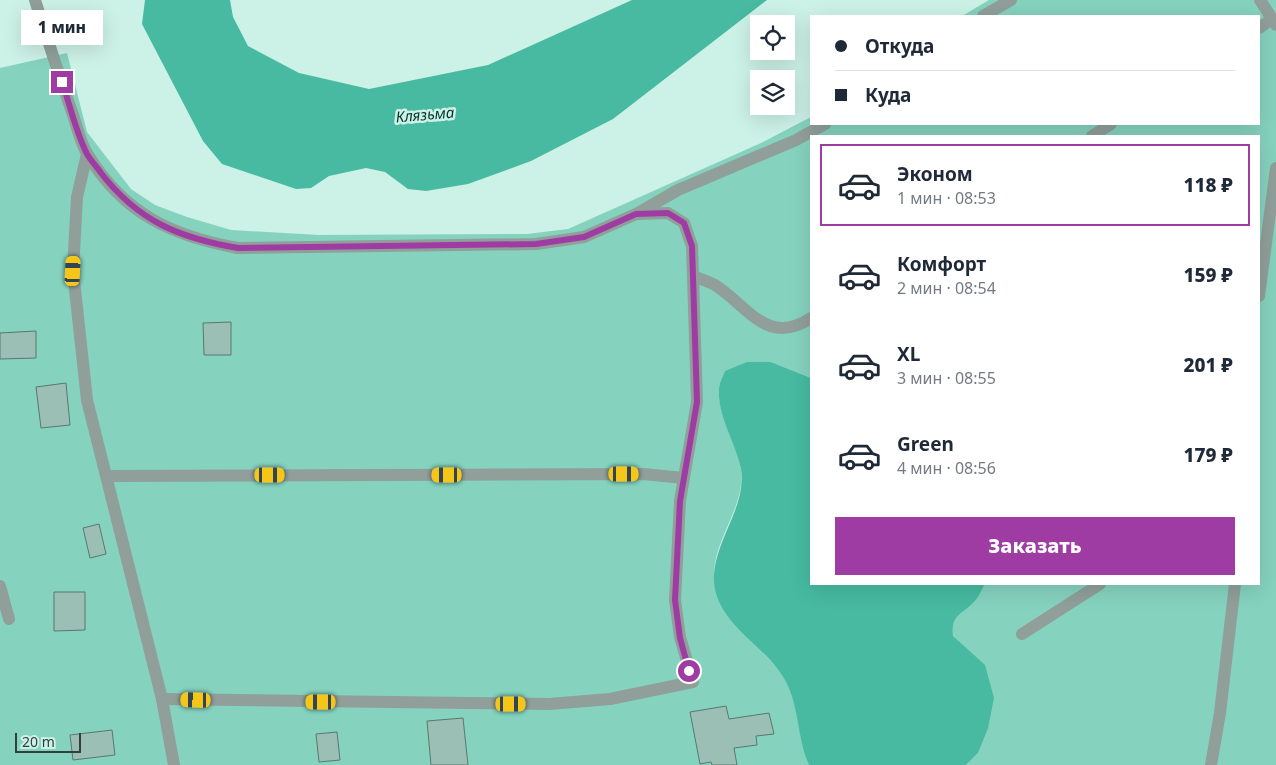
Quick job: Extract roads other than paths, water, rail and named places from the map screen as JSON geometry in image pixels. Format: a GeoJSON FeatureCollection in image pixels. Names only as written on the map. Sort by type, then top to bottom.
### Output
{"type":"FeatureCollection","features":[{"type":"Feature","properties":{"kind":"street"},"geometry":{"type":"LineString","coordinates":[[35,0],[87,154],[118,195],[143,214],[174,231],[202,242],[238,248],[536,244],[584,237],[636,214],[678,190],[796,140],[823,125]]}},
{"type":"Feature","properties":{"kind":"street"},"geometry":{"type":"LineString","coordinates":[[985,15],[1011,0]]}},
{"type":"Feature","properties":{"kind":"street"},"geometry":{"type":"LineString","coordinates":[[1260,0],[1274,22],[1260,28]]}},
{"type":"Feature","properties":{"kind":"street"},"geometry":{"type":"LineString","coordinates":[[1094,135],[1109,125]]}},
{"type":"Feature","properties":{"kind":"street"},"geometry":{"type":"LineString","coordinates":[[87,154],[77,197],[73,271],[87,400],[162,699],[174,765]]}},
{"type":"Feature","properties":{"kind":"street"},"geometry":{"type":"LineString","coordinates":[[1260,281],[1276,168]]}},
{"type":"Feature","properties":{"kind":"street"},"geometry":{"type":"LineString","coordinates":[[162,699],[549,704],[610,699],[693,682],[680,638],[675,600],[680,501],[697,402],[692,246],[684,223],[668,213],[636,214]]}},
{"type":"Feature","properties":{"kind":"street"},"geometry":{"type":"LineString","coordinates":[[693,276],[714,285],[751,316],[775,328],[797,328],[810,319]]}},
{"type":"Feature","properties":{"kind":"street"},"geometry":{"type":"LineString","coordinates":[[107,476],[643,474],[684,478]]}},
{"type":"Feature","properties":{"kind":"street"},"geometry":{"type":"LineString","coordinates":[[1022,634],[1098,585]]}},
{"type":"Feature","properties":{"kind":"street"},"geometry":{"type":"LineString","coordinates":[[1211,765],[1220,713],[1235,585]]}},
{"type":"Feature","properties":{"kind":"street"},"geometry":{"type":"LineString","coordinates":[[0,586],[9,620]]}},
{"type":"Feature","properties":{"kind":"water","name":"Клязьма"},"geometry":{"type":"Polygon","coordinates":[[[145,0],[230,0],[233,17],[248,46],[299,73],[369,89],[488,65],[632,0],[767,0],[613,119],[531,161],[468,184],[426,191],[408,189],[385,172],[366,168],[329,176],[311,188],[296,189],[222,164],[203,141],[142,24],[145,0]]]}},
{"type":"Feature","properties":{"kind":"water"},"geometry":{"type":"Polygon","coordinates":[[[747,362],[771,362],[810,378],[810,585],[984,585],[971,606],[956,619],[953,628],[953,636],[985,665],[994,698],[988,728],[978,753],[966,765],[809,765],[788,685],[773,664],[731,621],[717,596],[714,581],[715,566],[735,511],[742,483],[739,459],[724,419],[719,399],[720,382],[725,371],[747,362]]]}}]}
